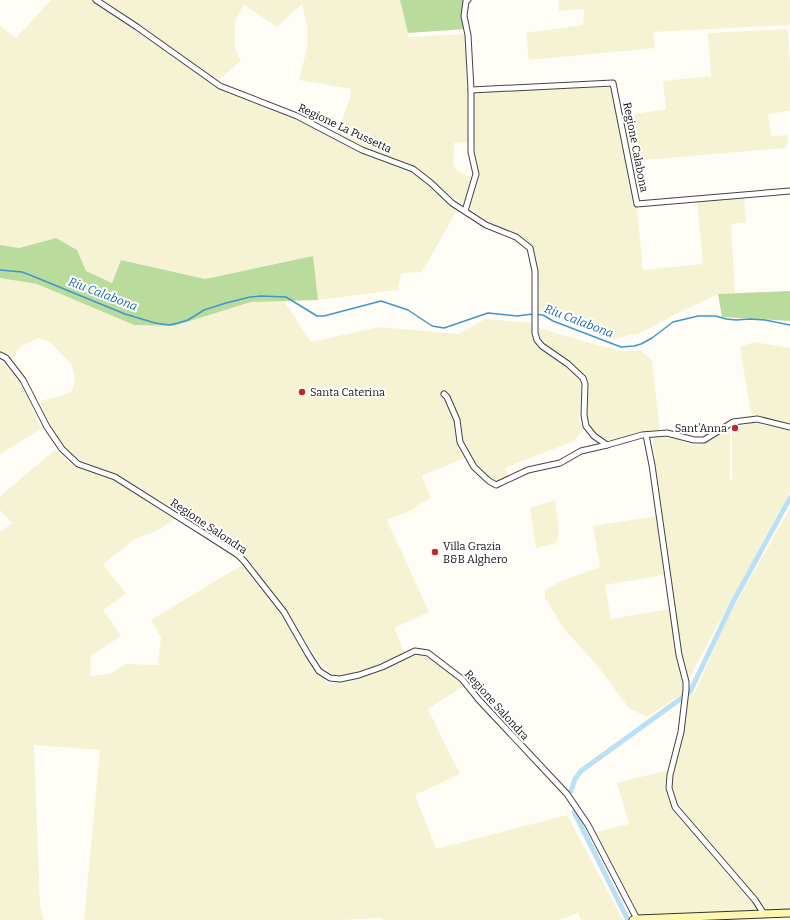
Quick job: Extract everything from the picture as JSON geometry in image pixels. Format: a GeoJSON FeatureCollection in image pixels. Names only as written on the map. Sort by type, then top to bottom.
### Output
{"type":"FeatureCollection","features":[{"type":"Feature","properties":{"kind":"main road"},"geometry":{"type":"LineString","coordinates":[[635,919],[790,912]]}},
{"type":"Feature","properties":{"kind":"street","name":"Regione La Pussetta"},"geometry":{"type":"LineString","coordinates":[[96,0],[220,86],[297,116],[362,150],[413,169],[431,183],[452,203],[486,225],[516,237],[530,248],[535,271],[535,333],[537,340],[542,346],[568,364],[583,378],[585,384],[584,415],[586,426],[594,436],[607,444]]}},
{"type":"Feature","properties":{"kind":"street"},"geometry":{"type":"LineString","coordinates":[[465,211],[476,174],[471,152],[471,90],[468,36],[464,16],[466,1],[468,0]]}},
{"type":"Feature","properties":{"kind":"street","name":"Regione Calabona"},"geometry":{"type":"LineString","coordinates":[[471,90],[613,83],[637,204],[790,191]]}},
{"type":"Feature","properties":{"kind":"street","name":"Regione Salondra"},"geometry":{"type":"LineString","coordinates":[[0,355],[6,358],[23,380],[47,427],[62,449],[78,464],[115,477],[238,555],[284,612],[319,670],[330,678],[340,679],[359,675],[382,667],[415,651],[428,653],[462,679],[479,700],[566,794],[588,824],[635,919]]}},
{"type":"Feature","properties":{"kind":"street"},"geometry":{"type":"LineString","coordinates":[[444,394],[447,397],[457,420],[460,442],[474,467],[489,481],[496,485],[528,470],[560,463],[581,451],[646,435],[667,433],[694,440],[704,440],[733,422],[757,419],[790,427]]}},
{"type":"Feature","properties":{"kind":"street"},"geometry":{"type":"LineString","coordinates":[[646,435],[679,655],[686,682],[681,732],[670,776],[669,788],[675,807],[755,900],[764,914]]}},
{"type":"Feature","properties":{"kind":"shaded area"},"geometry":{"type":"Polygon","coordinates":[[[51,0],[93,0],[228,94],[262,105],[307,124],[370,157],[395,164],[415,173],[457,210],[422,272],[401,273],[398,290],[318,300],[313,256],[205,279],[121,260],[112,283],[86,271],[77,250],[56,238],[19,248],[0,245],[0,26],[16,38],[51,0]]]}},
{"type":"Feature","properties":{"kind":"shaded area"},"geometry":{"type":"Polygon","coordinates":[[[103,0],[400,0],[409,37],[465,34],[468,142],[454,143],[453,165],[458,171],[472,178],[465,205],[409,164],[372,151],[337,134],[350,98],[351,89],[299,80],[307,48],[308,29],[302,4],[277,27],[244,5],[235,22],[235,47],[241,61],[218,80],[103,0]]]}},
{"type":"Feature","properties":{"kind":"shaded area"},"geometry":{"type":"Polygon","coordinates":[[[559,0],[790,0],[790,25],[653,32],[655,48],[529,60],[526,33],[583,25],[584,9],[558,11],[559,0]]]}},
{"type":"Feature","properties":{"kind":"shaded area"},"geometry":{"type":"Polygon","coordinates":[[[788,29],[790,111],[768,114],[771,136],[789,135],[785,148],[633,161],[622,116],[666,109],[663,81],[711,76],[708,33],[788,29]]]}},
{"type":"Feature","properties":{"kind":"shaded area"},"geometry":{"type":"Polygon","coordinates":[[[612,87],[637,208],[643,270],[703,264],[697,201],[744,198],[746,222],[731,224],[735,293],[718,294],[640,333],[612,339],[539,311],[539,292],[534,252],[522,238],[494,225],[469,208],[479,171],[473,142],[473,91],[612,87]]]}},
{"type":"Feature","properties":{"kind":"shaded area"},"geometry":{"type":"Polygon","coordinates":[[[0,278],[37,284],[134,325],[174,326],[251,302],[284,301],[311,342],[379,327],[459,334],[485,319],[533,323],[535,343],[542,350],[573,372],[580,382],[581,391],[579,419],[584,429],[574,441],[505,468],[509,477],[497,482],[486,476],[472,458],[465,458],[422,476],[431,498],[412,510],[387,520],[429,612],[394,628],[405,653],[362,671],[341,676],[331,674],[319,662],[287,612],[248,560],[228,544],[117,476],[75,457],[59,440],[46,420],[40,401],[71,392],[75,381],[72,365],[50,342],[39,338],[23,345],[15,353],[15,361],[0,351],[0,278]]]}},
{"type":"Feature","properties":{"kind":"shaded area"},"geometry":{"type":"Polygon","coordinates":[[[539,328],[619,351],[641,351],[652,360],[660,430],[610,441],[598,436],[589,425],[586,406],[588,382],[577,367],[546,345],[539,335],[539,328]]]}},
{"type":"Feature","properties":{"kind":"shaded area"},"geometry":{"type":"Polygon","coordinates":[[[754,342],[790,348],[790,423],[751,413],[740,347],[754,342]]]}},
{"type":"Feature","properties":{"kind":"shaded area"},"geometry":{"type":"Polygon","coordinates":[[[0,360],[12,372],[25,391],[41,429],[0,454],[0,360]]]}},
{"type":"Feature","properties":{"kind":"shaded area"},"geometry":{"type":"Polygon","coordinates":[[[745,421],[790,430],[790,492],[687,682],[680,648],[652,436],[669,436],[691,445],[700,445],[710,440],[727,427],[730,427],[730,479],[732,479],[732,426],[745,421]]]}},
{"type":"Feature","properties":{"kind":"shaded area"},"geometry":{"type":"Polygon","coordinates":[[[55,450],[76,467],[107,477],[129,488],[176,519],[156,531],[135,539],[103,564],[126,594],[103,610],[121,636],[91,656],[90,676],[110,674],[126,664],[158,665],[161,637],[151,620],[242,565],[279,610],[311,665],[328,684],[376,672],[418,654],[434,660],[465,685],[428,709],[460,774],[415,795],[436,849],[567,815],[623,920],[581,920],[578,913],[560,920],[383,920],[382,918],[342,920],[84,920],[100,750],[34,745],[40,905],[43,920],[0,920],[0,532],[12,523],[0,510],[0,496],[55,450]]]}},
{"type":"Feature","properties":{"kind":"shaded area"},"geometry":{"type":"Polygon","coordinates":[[[555,500],[559,531],[557,543],[536,548],[530,508],[555,500]]]}},
{"type":"Feature","properties":{"kind":"shaded area"},"geometry":{"type":"Polygon","coordinates":[[[790,508],[790,910],[644,914],[638,916],[595,832],[629,824],[617,783],[673,769],[684,729],[688,697],[695,692],[728,617],[790,508]]]}},
{"type":"Feature","properties":{"kind":"shaded area"},"geometry":{"type":"Polygon","coordinates":[[[656,516],[664,575],[605,585],[611,619],[670,609],[684,693],[647,717],[629,708],[596,664],[564,629],[545,598],[545,590],[564,580],[600,567],[593,526],[656,516]]]}},
{"type":"Feature","properties":{"kind":"green space"},"geometry":{"type":"Polygon","coordinates":[[[400,0],[465,0],[461,14],[465,29],[408,33],[400,0]]]}},
{"type":"Feature","properties":{"kind":"green space"},"geometry":{"type":"Polygon","coordinates":[[[56,238],[77,250],[86,271],[112,283],[121,260],[205,279],[313,256],[318,300],[251,302],[174,326],[134,325],[37,284],[0,278],[0,245],[19,248],[56,238]]]}},
{"type":"Feature","properties":{"kind":"green space"},"geometry":{"type":"Polygon","coordinates":[[[790,291],[790,321],[722,317],[718,294],[790,291]]]}},
{"type":"Feature","properties":{"kind":"waterway","name":"Riu Calabona"},"geometry":{"type":"LineString","coordinates":[[0,270],[22,272],[125,314],[155,323],[169,325],[188,320],[204,310],[226,303],[261,296],[286,297],[317,316],[324,316],[381,301],[408,310],[432,326],[444,328],[488,313],[517,316],[533,314],[543,315],[553,321],[621,347],[641,344],[652,338],[673,322],[698,316],[716,316],[736,320],[765,320],[790,325]]}},
{"type":"Feature","properties":{"kind":"waterway"},"geometry":{"type":"LineString","coordinates":[[571,791],[575,779],[581,771],[690,692],[733,602],[790,498]]}},
{"type":"Feature","properties":{"kind":"waterway"},"geometry":{"type":"LineString","coordinates":[[574,812],[628,920]]}},
{"type":"Feature","properties":{"kind":"place","name":"Santa Caterina"},"geometry":{"type":"Point","coordinates":[302,392]}},
{"type":"Feature","properties":{"kind":"place","name":"Sant'Anna"},"geometry":{"type":"Point","coordinates":[735,428]}},
{"type":"Feature","properties":{"kind":"place","name":"Villa Grazia B&B Alghero"},"geometry":{"type":"Point","coordinates":[435,552]}}]}
